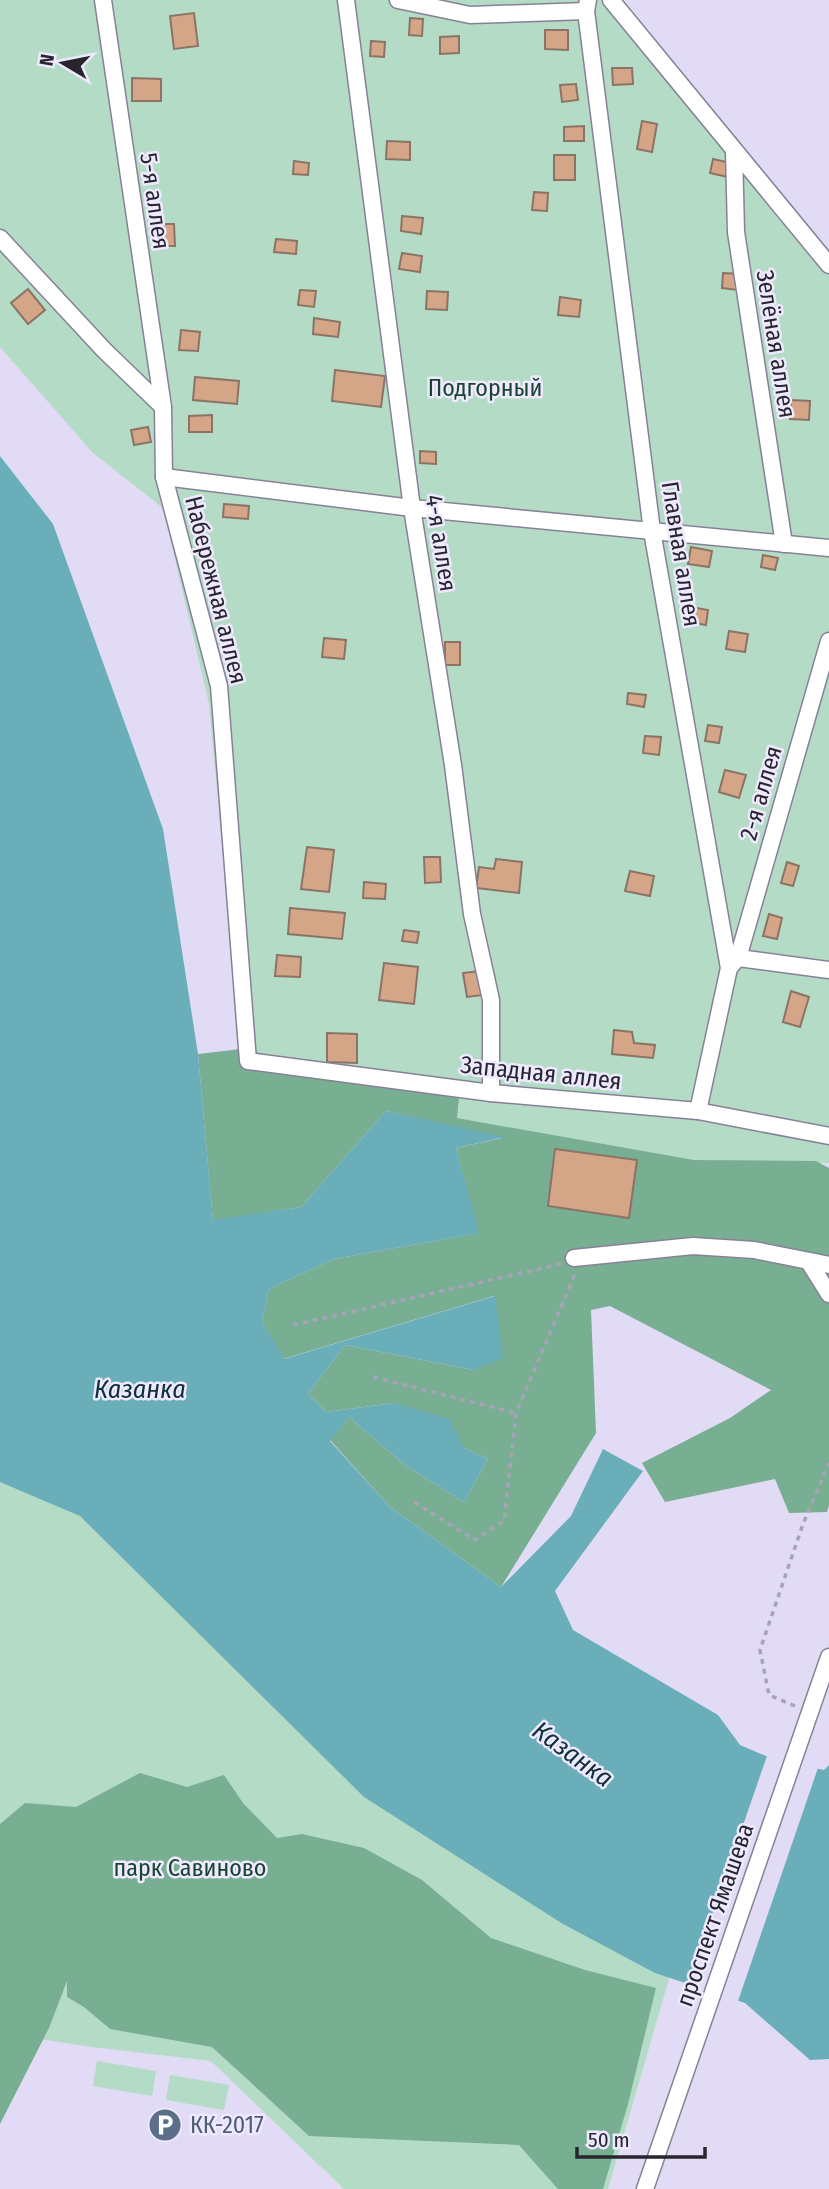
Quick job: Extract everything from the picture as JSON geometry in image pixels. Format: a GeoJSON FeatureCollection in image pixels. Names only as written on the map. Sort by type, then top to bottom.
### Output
{"type":"FeatureCollection","features":[{"type":"Feature","properties":{"kind":"lane","name":"5-я аллея"},"geometry":{"type":"LineString","coordinates":[[103,0],[163,407]]}},
{"type":"Feature","properties":{"kind":"lane","name":"4-я аллея"},"geometry":{"type":"LineString","coordinates":[[346,0],[412,508],[453,765],[472,915],[491,1000],[491,1093]]}},
{"type":"Feature","properties":{"kind":"lane"},"geometry":{"type":"LineString","coordinates":[[398,0],[470,15],[587,5]]}},
{"type":"Feature","properties":{"kind":"lane"},"geometry":{"type":"LineString","coordinates":[[611,0],[829,265]]}},
{"type":"Feature","properties":{"kind":"lane","name":"Главная аллея"},"geometry":{"type":"LineString","coordinates":[[587,5],[652,531],[733,963],[698,1111]]}},
{"type":"Feature","properties":{"kind":"lane","name":"Зелёная аллея"},"geometry":{"type":"LineString","coordinates":[[734,150],[736,232],[784,544]]}},
{"type":"Feature","properties":{"kind":"lane"},"geometry":{"type":"LineString","coordinates":[[0,238],[104,350],[163,407]]}},
{"type":"Feature","properties":{"kind":"lane","name":"Набережная аллея"},"geometry":{"type":"LineString","coordinates":[[163,407],[164,477],[219,685],[248,1061]]}},
{"type":"Feature","properties":{"kind":"lane"},"geometry":{"type":"LineString","coordinates":[[164,477],[412,508],[829,548]]}},
{"type":"Feature","properties":{"kind":"lane","name":"2-я аллея"},"geometry":{"type":"LineString","coordinates":[[733,963],[829,641]]}},
{"type":"Feature","properties":{"kind":"lane"},"geometry":{"type":"LineString","coordinates":[[733,963],[829,970]]}},
{"type":"Feature","properties":{"kind":"lane","name":"Западная аллея"},"geometry":{"type":"LineString","coordinates":[[248,1061],[491,1093],[698,1111],[829,1136]]}},
{"type":"Feature","properties":{"kind":"lane"},"geometry":{"type":"LineString","coordinates":[[573,1264],[692,1246],[754,1250],[829,1265]]}},
{"type":"Feature","properties":{"kind":"lane"},"geometry":{"type":"LineString","coordinates":[[809,1262],[829,1294]]}},
{"type":"Feature","properties":{"kind":"lane","name":"проспект Ямашева"},"geometry":{"type":"LineString","coordinates":[[645,2189],[829,1657]]}},
{"type":"Feature","properties":{"kind":"path"},"geometry":{"type":"LineString","coordinates":[[293,1325],[573,1264]]}},
{"type":"Feature","properties":{"kind":"path"},"geometry":{"type":"LineString","coordinates":[[414,1502],[475,1540],[504,1521],[516,1413],[573,1264]]}},
{"type":"Feature","properties":{"kind":"path"},"geometry":{"type":"LineString","coordinates":[[373,1377],[516,1413]]}},
{"type":"Feature","properties":{"kind":"path"},"geometry":{"type":"LineString","coordinates":[[810,1712],[769,1695],[760,1650],[803,1524],[829,1463]]}},
{"type":"Feature","properties":{"kind":"green space","name":"Подгорный"},"geometry":{"type":"Polygon","coordinates":[[[0,0],[609,0],[829,266],[829,1163],[694,1160],[456,1118],[458,1096],[241,1049],[209,704],[163,508],[93,453],[0,347],[0,0]]]}},
{"type":"Feature","properties":{"kind":"green space"},"geometry":{"type":"Polygon","coordinates":[[[241,1049],[459,1097],[457,1118],[694,1160],[816,1161],[829,1168],[827,1512],[789,1513],[775,1479],[665,1502],[642,1463],[730,1418],[771,1390],[610,1306],[591,1310],[596,1433],[501,1587],[390,1507],[330,1440],[349,1417],[406,1466],[464,1502],[488,1459],[464,1448],[394,1403],[326,1412],[308,1394],[345,1345],[474,1370],[494,1296],[283,1359],[262,1321],[269,1289],[334,1259],[478,1233],[456,1148],[502,1138],[386,1111],[301,1207],[213,1221],[198,1054],[241,1049]]]}},
{"type":"Feature","properties":{"kind":"green space","name":"парк Савиново"},"geometry":{"type":"Polygon","coordinates":[[[0,1382],[671,1972],[608,2189],[344,2189],[211,2061],[0,2033],[0,1382]]]}},
{"type":"Feature","properties":{"kind":"green space"},"geometry":{"type":"Polygon","coordinates":[[[140,1773],[187,1787],[224,1775],[243,1803],[277,1838],[302,1834],[364,1848],[422,1880],[491,1938],[585,1970],[656,1988],[628,2104],[603,2189],[558,2189],[519,2145],[309,2136],[212,2047],[110,2029],[84,2007],[67,1997],[67,1981],[49,2028],[0,2124],[0,1824],[25,1803],[76,1807],[140,1773]]]}},
{"type":"Feature","properties":{"kind":"green space"},"geometry":{"type":"Polygon","coordinates":[[[97,2061],[156,2071],[152,2096],[93,2086],[97,2061]]]}},
{"type":"Feature","properties":{"kind":"green space"},"geometry":{"type":"Polygon","coordinates":[[[170,2075],[229,2085],[224,2110],[166,2100],[170,2075]]]}},
{"type":"Feature","properties":{"kind":"water","name":"Казанка"},"geometry":{"type":"Polygon","coordinates":[[[0,456],[53,524],[163,829],[198,1054],[213,1220],[301,1207],[386,1111],[505,1137],[456,1148],[479,1233],[334,1259],[269,1289],[262,1321],[284,1359],[495,1296],[503,1358],[474,1370],[345,1345],[308,1394],[326,1412],[394,1403],[449,1419],[464,1448],[488,1459],[464,1502],[406,1466],[349,1417],[330,1441],[390,1507],[501,1587],[571,1516],[603,1449],[643,1471],[555,1591],[573,1630],[718,1715],[740,1745],[773,1759],[824,1770],[829,1765],[829,2059],[810,2060],[745,2003],[655,1973],[563,1924],[364,1797],[80,1516],[0,1482],[0,456]]]}},
{"type":"Feature","properties":{"kind":"pier"},"geometry":{"type":"Polygon","coordinates":[[[768,1753],[819,1765],[737,2004],[687,1987],[768,1753]]]}},
{"type":"Feature","properties":{"kind":"building"},"geometry":{"type":"Polygon","coordinates":[[[194,13],[198,46],[174,49],[170,16],[194,13]]]}},
{"type":"Feature","properties":{"kind":"building"},"geometry":{"type":"Polygon","coordinates":[[[410,18],[423,19],[422,36],[409,35],[410,18]]]}},
{"type":"Feature","properties":{"kind":"building"},"geometry":{"type":"Polygon","coordinates":[[[545,30],[568,30],[568,50],[545,49],[545,30]]]}},
{"type":"Feature","properties":{"kind":"building"},"geometry":{"type":"Polygon","coordinates":[[[459,36],[459,53],[440,54],[440,37],[459,36]]]}},
{"type":"Feature","properties":{"kind":"building"},"geometry":{"type":"Polygon","coordinates":[[[371,41],[385,42],[384,57],[370,56],[371,41]]]}},
{"type":"Feature","properties":{"kind":"building"},"geometry":{"type":"Polygon","coordinates":[[[612,68],[632,68],[633,84],[613,85],[612,68]]]}},
{"type":"Feature","properties":{"kind":"building"},"geometry":{"type":"Polygon","coordinates":[[[132,78],[161,79],[161,101],[132,101],[132,78]]]}},
{"type":"Feature","properties":{"kind":"building"},"geometry":{"type":"Polygon","coordinates":[[[576,84],[578,100],[562,102],[560,85],[576,84]]]}},
{"type":"Feature","properties":{"kind":"building"},"geometry":{"type":"Polygon","coordinates":[[[642,121],[657,124],[652,152],[637,149],[642,121]]]}},
{"type":"Feature","properties":{"kind":"building"},"geometry":{"type":"Polygon","coordinates":[[[584,126],[584,141],[564,141],[564,127],[584,126]]]}},
{"type":"Feature","properties":{"kind":"building"},"geometry":{"type":"Polygon","coordinates":[[[387,141],[410,142],[410,160],[386,159],[387,141]]]}},
{"type":"Feature","properties":{"kind":"building"},"geometry":{"type":"Polygon","coordinates":[[[554,155],[575,155],[575,180],[554,180],[554,155]]]}},
{"type":"Feature","properties":{"kind":"building"},"geometry":{"type":"Polygon","coordinates":[[[713,159],[731,163],[728,177],[710,173],[713,159]]]}},
{"type":"Feature","properties":{"kind":"building"},"geometry":{"type":"Polygon","coordinates":[[[294,161],[309,163],[308,175],[293,174],[294,161]]]}},
{"type":"Feature","properties":{"kind":"building"},"geometry":{"type":"Polygon","coordinates":[[[534,192],[548,193],[547,211],[532,210],[534,192]]]}},
{"type":"Feature","properties":{"kind":"building"},"geometry":{"type":"Polygon","coordinates":[[[402,216],[423,218],[421,234],[401,231],[402,216]]]}},
{"type":"Feature","properties":{"kind":"building"},"geometry":{"type":"Polygon","coordinates":[[[159,224],[174,224],[175,246],[160,246],[159,224]]]}},
{"type":"Feature","properties":{"kind":"building"},"geometry":{"type":"Polygon","coordinates":[[[276,239],[297,241],[296,254],[274,252],[276,239]]]}},
{"type":"Feature","properties":{"kind":"building"},"geometry":{"type":"Polygon","coordinates":[[[402,253],[422,256],[420,272],[399,269],[402,253]]]}},
{"type":"Feature","properties":{"kind":"building"},"geometry":{"type":"Polygon","coordinates":[[[723,273],[740,274],[738,290],[722,288],[723,273]]]}},
{"type":"Feature","properties":{"kind":"building"},"geometry":{"type":"Polygon","coordinates":[[[28,289],[45,310],[28,324],[11,303],[28,289]]]}},
{"type":"Feature","properties":{"kind":"building"},"geometry":{"type":"Polygon","coordinates":[[[300,290],[316,291],[314,307],[298,305],[300,290]]]}},
{"type":"Feature","properties":{"kind":"building"},"geometry":{"type":"Polygon","coordinates":[[[427,291],[448,292],[447,310],[426,309],[427,291]]]}},
{"type":"Feature","properties":{"kind":"building"},"geometry":{"type":"Polygon","coordinates":[[[560,297],[581,300],[579,317],[558,315],[560,297]]]}},
{"type":"Feature","properties":{"kind":"building"},"geometry":{"type":"Polygon","coordinates":[[[314,318],[340,322],[338,337],[313,334],[314,318]]]}},
{"type":"Feature","properties":{"kind":"building"},"geometry":{"type":"Polygon","coordinates":[[[181,330],[200,332],[198,351],[179,350],[181,330]]]}},
{"type":"Feature","properties":{"kind":"building"},"geometry":{"type":"Polygon","coordinates":[[[335,370],[385,376],[381,407],[332,401],[335,370]]]}},
{"type":"Feature","properties":{"kind":"building"},"geometry":{"type":"Polygon","coordinates":[[[195,377],[239,381],[237,404],[193,400],[195,377]]]}},
{"type":"Feature","properties":{"kind":"building"},"geometry":{"type":"Polygon","coordinates":[[[791,400],[810,401],[809,420],[790,419],[791,400]]]}},
{"type":"Feature","properties":{"kind":"building"},"geometry":{"type":"Polygon","coordinates":[[[212,415],[212,432],[189,432],[189,416],[212,415]]]}},
{"type":"Feature","properties":{"kind":"building"},"geometry":{"type":"Polygon","coordinates":[[[148,427],[151,442],[134,445],[131,430],[148,427]]]}},
{"type":"Feature","properties":{"kind":"building"},"geometry":{"type":"Polygon","coordinates":[[[420,451],[436,452],[436,464],[420,463],[420,451]]]}},
{"type":"Feature","properties":{"kind":"building"},"geometry":{"type":"Polygon","coordinates":[[[224,504],[249,506],[248,519],[223,517],[224,504]]]}},
{"type":"Feature","properties":{"kind":"building"},"geometry":{"type":"Polygon","coordinates":[[[691,547],[712,551],[709,567],[688,564],[691,547]]]}},
{"type":"Feature","properties":{"kind":"building"},"geometry":{"type":"Polygon","coordinates":[[[763,555],[778,558],[775,570],[761,567],[763,555]]]}},
{"type":"Feature","properties":{"kind":"building"},"geometry":{"type":"Polygon","coordinates":[[[691,607],[708,610],[706,625],[689,622],[691,607]]]}},
{"type":"Feature","properties":{"kind":"building"},"geometry":{"type":"Polygon","coordinates":[[[729,631],[748,634],[745,652],[726,649],[729,631]]]}},
{"type":"Feature","properties":{"kind":"building"},"geometry":{"type":"Polygon","coordinates":[[[324,638],[346,640],[344,659],[322,657],[324,638]]]}},
{"type":"Feature","properties":{"kind":"building"},"geometry":{"type":"Polygon","coordinates":[[[445,642],[460,642],[460,665],[445,665],[445,642]]]}},
{"type":"Feature","properties":{"kind":"building"},"geometry":{"type":"Polygon","coordinates":[[[628,693],[646,695],[644,707],[627,704],[628,693]]]}},
{"type":"Feature","properties":{"kind":"building"},"geometry":{"type":"Polygon","coordinates":[[[708,725],[722,727],[719,743],[705,741],[708,725]]]}},
{"type":"Feature","properties":{"kind":"building"},"geometry":{"type":"Polygon","coordinates":[[[645,736],[661,737],[659,755],[643,753],[645,736]]]}},
{"type":"Feature","properties":{"kind":"building"},"geometry":{"type":"Polygon","coordinates":[[[725,770],[746,775],[739,798],[719,792],[725,770]]]}},
{"type":"Feature","properties":{"kind":"building"},"geometry":{"type":"Polygon","coordinates":[[[307,847],[334,850],[329,892],[301,889],[307,847]]]}},
{"type":"Feature","properties":{"kind":"building"},"geometry":{"type":"Polygon","coordinates":[[[424,857],[440,857],[441,882],[425,883],[424,857]]]}},
{"type":"Feature","properties":{"kind":"building"},"geometry":{"type":"Polygon","coordinates":[[[496,859],[522,862],[519,893],[476,888],[479,867],[494,869],[496,859]]]}},
{"type":"Feature","properties":{"kind":"building"},"geometry":{"type":"Polygon","coordinates":[[[787,862],[799,866],[793,886],[781,883],[787,862]]]}},
{"type":"Feature","properties":{"kind":"building"},"geometry":{"type":"Polygon","coordinates":[[[630,871],[654,876],[650,896],[625,891],[630,871]]]}},
{"type":"Feature","properties":{"kind":"building"},"geometry":{"type":"Polygon","coordinates":[[[364,882],[386,884],[385,899],[363,898],[364,882]]]}},
{"type":"Feature","properties":{"kind":"building"},"geometry":{"type":"Polygon","coordinates":[[[290,908],[345,913],[342,939],[288,934],[290,908]]]}},
{"type":"Feature","properties":{"kind":"building"},"geometry":{"type":"Polygon","coordinates":[[[769,914],[782,918],[777,939],[763,936],[769,914]]]}},
{"type":"Feature","properties":{"kind":"building"},"geometry":{"type":"Polygon","coordinates":[[[404,930],[419,932],[417,943],[402,941],[404,930]]]}},
{"type":"Feature","properties":{"kind":"building"},"geometry":{"type":"Polygon","coordinates":[[[277,955],[301,957],[300,977],[275,976],[277,955]]]}},
{"type":"Feature","properties":{"kind":"building"},"geometry":{"type":"Polygon","coordinates":[[[384,963],[418,967],[414,1004],[379,1000],[384,963]]]}},
{"type":"Feature","properties":{"kind":"building"},"geometry":{"type":"Polygon","coordinates":[[[479,971],[483,995],[467,997],[463,973],[479,971]]]}},
{"type":"Feature","properties":{"kind":"building"},"geometry":{"type":"Polygon","coordinates":[[[791,991],[809,997],[800,1027],[783,1022],[791,991]]]}},
{"type":"Feature","properties":{"kind":"building"},"geometry":{"type":"Polygon","coordinates":[[[614,1030],[632,1032],[634,1043],[655,1045],[653,1058],[612,1054],[614,1030]]]}},
{"type":"Feature","properties":{"kind":"building"},"geometry":{"type":"Polygon","coordinates":[[[327,1033],[357,1034],[357,1063],[327,1062],[327,1033]]]}},
{"type":"Feature","properties":{"kind":"building"},"geometry":{"type":"Polygon","coordinates":[[[555,1149],[637,1160],[629,1218],[548,1206],[555,1149]]]}},
{"type":"Feature","properties":{"kind":"place","name":"КК-2017"},"geometry":{"type":"Point","coordinates":[165,2125]}}]}
